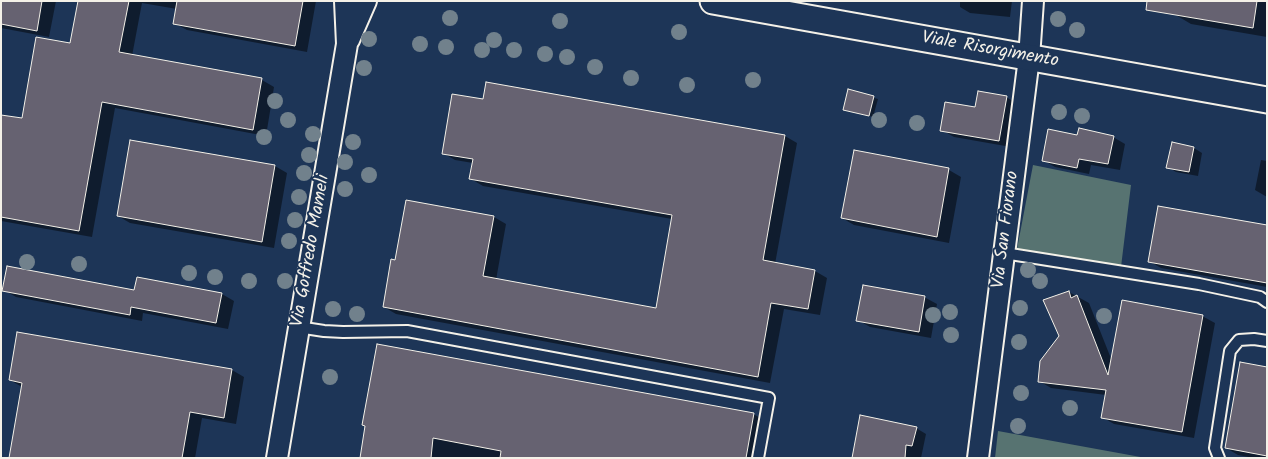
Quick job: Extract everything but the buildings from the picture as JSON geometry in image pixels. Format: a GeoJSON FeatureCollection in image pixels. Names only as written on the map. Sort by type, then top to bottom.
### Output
{"type":"FeatureCollection","features":[{"type":"Feature","properties":{"kind":"street","name":"Via Goffredo Mameli"},"geometry":{"type":"LineString","coordinates":[[277,458],[347,44],[345,1]]}},
{"type":"Feature","properties":{"kind":"street","name":"Via Goffredo Mameli"},"geometry":{"type":"LineString","coordinates":[[347,44],[366,1]]}},
{"type":"Feature","properties":{"kind":"street","name":"Viale Risorgimento"},"geometry":{"type":"LineString","coordinates":[[713,1],[1267,100]]}},
{"type":"Feature","properties":{"kind":"street","name":"Via San Fiorano"},"geometry":{"type":"LineString","coordinates":[[978,458],[1029,58],[1034,1]]}},
{"type":"Feature","properties":{"kind":"lane"},"geometry":{"type":"LineString","coordinates":[[1004,253],[1199,284],[1260,297],[1267,302]]}},
{"type":"Feature","properties":{"kind":"lane"},"geometry":{"type":"LineString","coordinates":[[298,327],[343,332],[407,331],[769,398],[758,458]]}},
{"type":"Feature","properties":{"kind":"lane"},"geometry":{"type":"LineString","coordinates":[[1219,458],[1215,448],[1230,351],[1238,340],[1266,339]]}},
{"type":"Feature","properties":{"kind":"green space"},"geometry":{"type":"Polygon","coordinates":[[[1033,165],[1131,185],[1121,267],[1017,249],[1033,165]]]}},
{"type":"Feature","properties":{"kind":"green space"},"geometry":{"type":"Polygon","coordinates":[[[998,431],[1146,458],[995,458],[998,431]]]}}]}
